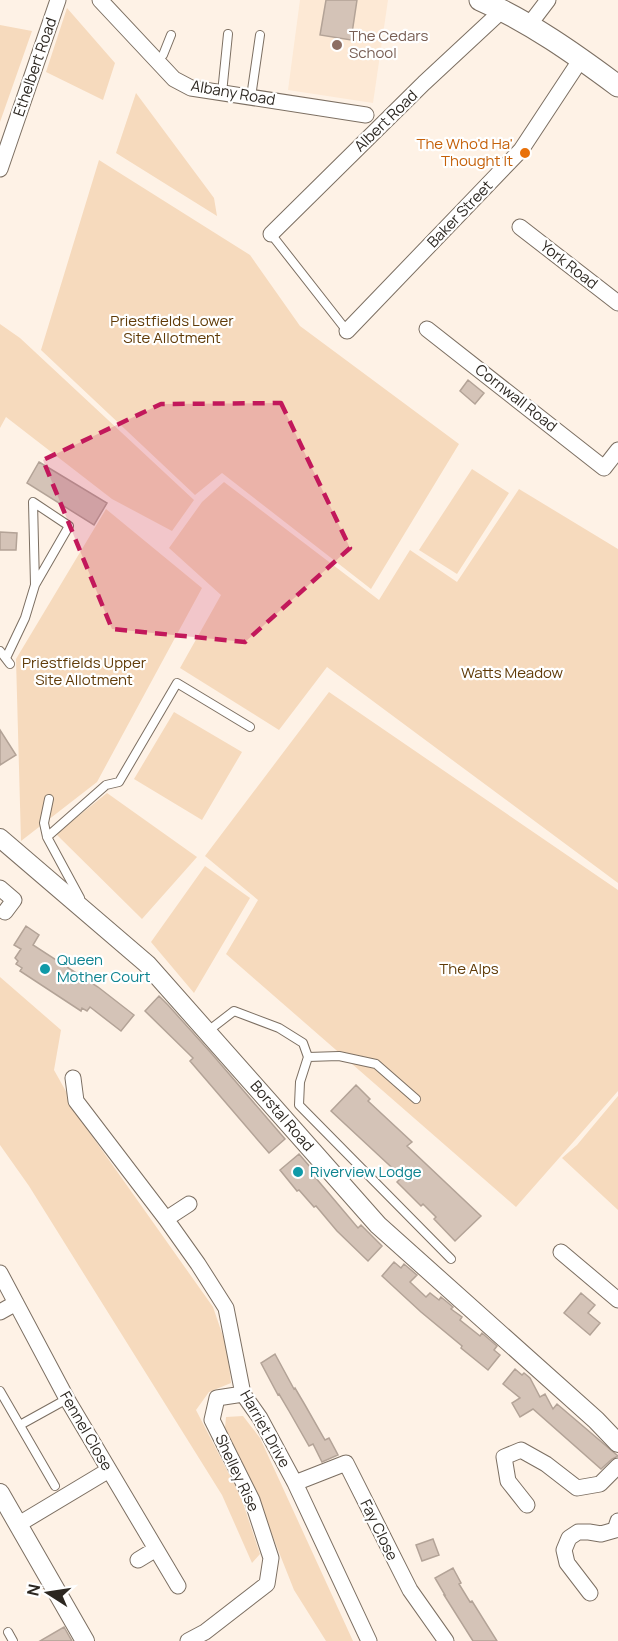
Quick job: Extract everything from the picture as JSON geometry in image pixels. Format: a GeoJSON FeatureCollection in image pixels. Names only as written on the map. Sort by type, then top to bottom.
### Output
{"type":"FeatureCollection","features":[{"type":"Feature","properties":{"kind":"main road"},"geometry":{"type":"LineString","coordinates":[[480,0],[529,25],[618,86]]}},
{"type":"Feature","properties":{"kind":"street","name":"Ethelbert Road"},"geometry":{"type":"LineString","coordinates":[[0,169],[58,0]]}},
{"type":"Feature","properties":{"kind":"street","name":"Albany Road"},"geometry":{"type":"LineString","coordinates":[[100,0],[174,79],[190,88],[366,115]]}},
{"type":"Feature","properties":{"kind":"street"},"geometry":{"type":"LineString","coordinates":[[529,25],[548,0]]}},
{"type":"Feature","properties":{"kind":"street","name":"Albert Road"},"geometry":{"type":"LineString","coordinates":[[271,234],[424,83],[495,17],[500,9]]}},
{"type":"Feature","properties":{"kind":"street","name":"Baker Street"},"geometry":{"type":"LineString","coordinates":[[347,331],[521,150],[581,59]]}},
{"type":"Feature","properties":{"kind":"street","name":"York Road"},"geometry":{"type":"LineString","coordinates":[[520,227],[618,303]]}},
{"type":"Feature","properties":{"kind":"street","name":"Cornwall Road"},"geometry":{"type":"LineString","coordinates":[[427,328],[613,459]]}},
{"type":"Feature","properties":{"kind":"street","name":"Borstal Road"},"geometry":{"type":"LineString","coordinates":[[0,838],[147,964],[378,1225],[596,1420],[618,1443]]}},
{"type":"Feature","properties":{"kind":"street"},"geometry":{"type":"LineString","coordinates":[[0,888],[14,900],[5,912]]}},
{"type":"Feature","properties":{"kind":"street","name":"Harriet Drive"},"geometry":{"type":"LineString","coordinates":[[73,1078],[76,1101],[198,1263],[226,1308],[243,1394],[260,1418],[295,1483],[369,1641]]}},
{"type":"Feature","properties":{"kind":"street"},"geometry":{"type":"LineString","coordinates":[[166,1219],[189,1204]]}},
{"type":"Feature","properties":{"kind":"street"},"geometry":{"type":"LineString","coordinates":[[561,1252],[618,1300]]}},
{"type":"Feature","properties":{"kind":"street","name":"Fennel Close"},"geometry":{"type":"LineString","coordinates":[[0,1273],[68,1399],[178,1586]]}},
{"type":"Feature","properties":{"kind":"street"},"geometry":{"type":"LineString","coordinates":[[0,1312],[16,1303]]}},
{"type":"Feature","properties":{"kind":"street","name":"Shelley Rise"},"geometry":{"type":"LineString","coordinates":[[188,1641],[207,1636],[267,1584],[272,1558],[252,1500],[212,1420],[217,1398],[243,1394]]}},
{"type":"Feature","properties":{"kind":"street"},"geometry":{"type":"LineString","coordinates":[[527,1505],[508,1481],[504,1456],[521,1450],[546,1464],[577,1488],[600,1484],[618,1466]]}},
{"type":"Feature","properties":{"kind":"street","name":"Fay Close"},"geometry":{"type":"LineString","coordinates":[[295,1483],[346,1463],[410,1590],[446,1641]]}},
{"type":"Feature","properties":{"kind":"street"},"geometry":{"type":"LineString","coordinates":[[19,1524],[109,1470]]}},
{"type":"Feature","properties":{"kind":"street"},"geometry":{"type":"LineString","coordinates":[[0,1493],[85,1641]]}},
{"type":"Feature","properties":{"kind":"street"},"geometry":{"type":"LineString","coordinates":[[590,1593],[567,1563],[564,1550],[569,1538],[578,1532],[601,1534],[615,1530],[618,1521]]}},
{"type":"Feature","properties":{"kind":"street"},"geometry":{"type":"LineString","coordinates":[[138,1560],[156,1549]]}},
{"type":"Feature","properties":{"kind":"lane"},"geometry":{"type":"LineString","coordinates":[[222,93],[228,34]]}},
{"type":"Feature","properties":{"kind":"lane"},"geometry":{"type":"LineString","coordinates":[[157,60],[163,55],[171,35]]}},
{"type":"Feature","properties":{"kind":"lane"},"geometry":{"type":"LineString","coordinates":[[251,97],[260,35]]}},
{"type":"Feature","properties":{"kind":"lane"},"geometry":{"type":"LineString","coordinates":[[271,234],[347,331]]}},
{"type":"Feature","properties":{"kind":"lane"},"geometry":{"type":"LineString","coordinates":[[5,658],[25,618],[35,585],[69,526],[33,502],[35,585]]}},
{"type":"Feature","properties":{"kind":"lane"},"geometry":{"type":"LineString","coordinates":[[47,837],[106,785],[119,782],[177,683],[250,727]]}},
{"type":"Feature","properties":{"kind":"lane"},"geometry":{"type":"LineString","coordinates":[[49,799],[44,823],[47,837],[88,913]]}},
{"type":"Feature","properties":{"kind":"lane"},"geometry":{"type":"LineString","coordinates":[[207,1032],[234,1011],[279,1028],[303,1043],[308,1057],[300,1082],[299,1105],[451,1259]]}},
{"type":"Feature","properties":{"kind":"lane"},"geometry":{"type":"LineString","coordinates":[[308,1057],[339,1056],[376,1064],[416,1099]]}},
{"type":"Feature","properties":{"kind":"lane"},"geometry":{"type":"LineString","coordinates":[[0,1391],[55,1486]]}},
{"type":"Feature","properties":{"kind":"lane"},"geometry":{"type":"LineString","coordinates":[[20,1425],[68,1399]]}},
{"type":"Feature","properties":{"kind":"lane"},"geometry":{"type":"LineString","coordinates":[[8,1632],[13,1641]]}},
{"type":"Feature","properties":{"kind":"highlighted area"},"geometry":{"type":"Polygon","coordinates":[[[281,403],[350,548],[245,642],[112,629],[43,460],[161,404],[281,403]]]}},
{"type":"Feature","properties":{"kind":"shaded area","name":"The Cedars School"},"geometry":{"type":"Polygon","coordinates":[[[300,0],[388,0],[373,103],[288,90],[300,0]]]}},
{"type":"Feature","properties":{"kind":"green space"},"geometry":{"type":"Polygon","coordinates":[[[67,8],[115,63],[103,100],[46,72],[67,8]]]}},
{"type":"Feature","properties":{"kind":"green space"},"geometry":{"type":"Polygon","coordinates":[[[0,25],[32,31],[0,122],[0,25]]]}},
{"type":"Feature","properties":{"kind":"green space"},"geometry":{"type":"Polygon","coordinates":[[[136,93],[214,198],[217,216],[116,153],[136,93]]]}},
{"type":"Feature","properties":{"kind":"green space","name":"Priestfields Lower Site Allotment"},"geometry":{"type":"Polygon","coordinates":[[[99,160],[250,255],[300,326],[459,444],[371,589],[222,473],[195,495],[41,350],[99,160]]]}},
{"type":"Feature","properties":{"kind":"green space"},"geometry":{"type":"Polygon","coordinates":[[[0,324],[20,338],[194,500],[172,531],[112,499],[6,417],[0,428],[0,324]]]}},
{"type":"Feature","properties":{"kind":"green space"},"geometry":{"type":"Polygon","coordinates":[[[472,469],[509,493],[457,574],[419,550],[472,469]]]}},
{"type":"Feature","properties":{"kind":"green space","name":"Watts Meadow"},"geometry":{"type":"Polygon","coordinates":[[[224,482],[379,600],[410,550],[457,582],[519,489],[618,549],[618,883],[327,667],[279,730],[180,668],[221,595],[169,548],[202,502],[224,482]]]}},
{"type":"Feature","properties":{"kind":"green space","name":"Priestfields Upper Site Allotment"},"geometry":{"type":"Polygon","coordinates":[[[106,509],[202,588],[97,782],[21,841],[16,659],[106,509]]]}},
{"type":"Feature","properties":{"kind":"green space","name":"The Alps"},"geometry":{"type":"Polygon","coordinates":[[[329,692],[618,890],[618,1091],[516,1207],[226,954],[258,900],[205,856],[329,692]]]}},
{"type":"Feature","properties":{"kind":"green space"},"geometry":{"type":"Polygon","coordinates":[[[174,712],[242,752],[202,820],[134,779],[174,712]]]}},
{"type":"Feature","properties":{"kind":"green space"},"geometry":{"type":"Polygon","coordinates":[[[107,793],[197,857],[142,919],[56,834],[107,793]]]}},
{"type":"Feature","properties":{"kind":"green space"},"geometry":{"type":"Polygon","coordinates":[[[205,866],[250,898],[194,993],[151,942],[205,866]]]}},
{"type":"Feature","properties":{"kind":"green space"},"geometry":{"type":"Polygon","coordinates":[[[0,977],[61,1030],[54,1070],[87,1129],[213,1307],[227,1348],[231,1383],[209,1392],[196,1410],[241,1497],[260,1554],[252,1563],[222,1495],[29,1186],[0,1145],[0,977]]]}},
{"type":"Feature","properties":{"kind":"green space"},"geometry":{"type":"Polygon","coordinates":[[[618,1096],[618,1210],[562,1158],[577,1145],[618,1096]]]}},
{"type":"Feature","properties":{"kind":"green space"},"geometry":{"type":"Polygon","coordinates":[[[243,1416],[260,1438],[353,1641],[326,1641],[294,1590],[267,1522],[225,1428],[226,1417],[243,1416]]]}},
{"type":"Feature","properties":{"kind":"building"},"geometry":{"type":"Polygon","coordinates":[[[326,0],[357,0],[351,40],[320,35],[326,0]]]}},
{"type":"Feature","properties":{"kind":"building"},"geometry":{"type":"Polygon","coordinates":[[[468,380],[484,393],[475,404],[460,391],[468,380]]]}},
{"type":"Feature","properties":{"kind":"building"},"geometry":{"type":"Polygon","coordinates":[[[39,462],[107,503],[94,525],[27,483],[39,462]]]}},
{"type":"Feature","properties":{"kind":"building"},"geometry":{"type":"Polygon","coordinates":[[[0,532],[17,533],[16,550],[0,550],[0,532]]]}},
{"type":"Feature","properties":{"kind":"building"},"geometry":{"type":"Polygon","coordinates":[[[0,730],[16,755],[0,765],[0,730]]]}},
{"type":"Feature","properties":{"kind":"building","name":"Queen Mother Court"},"geometry":{"type":"Polygon","coordinates":[[[26,926],[39,935],[33,945],[98,987],[134,1015],[121,1031],[90,1007],[87,1011],[82,1008],[81,1011],[20,971],[22,968],[16,964],[18,961],[15,958],[21,949],[14,945],[26,926]]]}},
{"type":"Feature","properties":{"kind":"building"},"geometry":{"type":"Polygon","coordinates":[[[159,996],[285,1139],[269,1153],[190,1061],[193,1058],[145,1011],[159,996]]]}},
{"type":"Feature","properties":{"kind":"building"},"geometry":{"type":"Polygon","coordinates":[[[356,1085],[370,1099],[368,1101],[412,1142],[407,1146],[481,1216],[455,1241],[434,1219],[436,1217],[423,1204],[421,1206],[397,1182],[402,1177],[331,1111],[356,1085]]]}},
{"type":"Feature","properties":{"kind":"building"},"geometry":{"type":"Polygon","coordinates":[[[299,1154],[317,1175],[315,1177],[358,1228],[361,1225],[382,1246],[368,1261],[337,1231],[316,1206],[314,1207],[299,1190],[297,1191],[280,1170],[299,1154]]]}},
{"type":"Feature","properties":{"kind":"building"},"geometry":{"type":"Polygon","coordinates":[[[394,1262],[401,1268],[404,1264],[417,1275],[410,1282],[426,1297],[430,1293],[439,1300],[441,1297],[462,1317],[460,1320],[480,1336],[482,1333],[497,1346],[494,1350],[500,1355],[488,1370],[382,1276],[394,1262]]]}},
{"type":"Feature","properties":{"kind":"building"},"geometry":{"type":"Polygon","coordinates":[[[581,1293],[595,1305],[588,1313],[600,1323],[590,1335],[564,1313],[581,1293]]]}},
{"type":"Feature","properties":{"kind":"building"},"geometry":{"type":"Polygon","coordinates":[[[275,1354],[325,1440],[329,1438],[338,1455],[322,1462],[313,1444],[309,1446],[261,1363],[275,1354]]]}},
{"type":"Feature","properties":{"kind":"building"},"geometry":{"type":"Polygon","coordinates":[[[515,1369],[530,1378],[540,1397],[545,1394],[553,1409],[557,1404],[618,1456],[601,1469],[533,1409],[520,1417],[512,1403],[520,1398],[503,1384],[515,1369]]]}},
{"type":"Feature","properties":{"kind":"building"},"geometry":{"type":"Polygon","coordinates":[[[433,1539],[439,1555],[422,1561],[416,1545],[433,1539]]]}},
{"type":"Feature","properties":{"kind":"building"},"geometry":{"type":"Polygon","coordinates":[[[453,1568],[461,1583],[459,1584],[497,1641],[473,1641],[444,1595],[435,1578],[453,1568]]]}},
{"type":"Feature","properties":{"kind":"building"},"geometry":{"type":"Polygon","coordinates":[[[64,1627],[72,1641],[40,1641],[64,1627]]]}},
{"type":"Feature","properties":{"kind":"place","name":"The Cedars School"},"geometry":{"type":"Point","coordinates":[337,45]}},
{"type":"Feature","properties":{"kind":"place","name":"The Who'd Ha' Thought It"},"geometry":{"type":"Point","coordinates":[525,153]}},
{"type":"Feature","properties":{"kind":"place","name":"Queen Mother Court"},"geometry":{"type":"Point","coordinates":[45,969]}},
{"type":"Feature","properties":{"kind":"place","name":"Riverview Lodge"},"geometry":{"type":"Point","coordinates":[298,1172]}}]}
